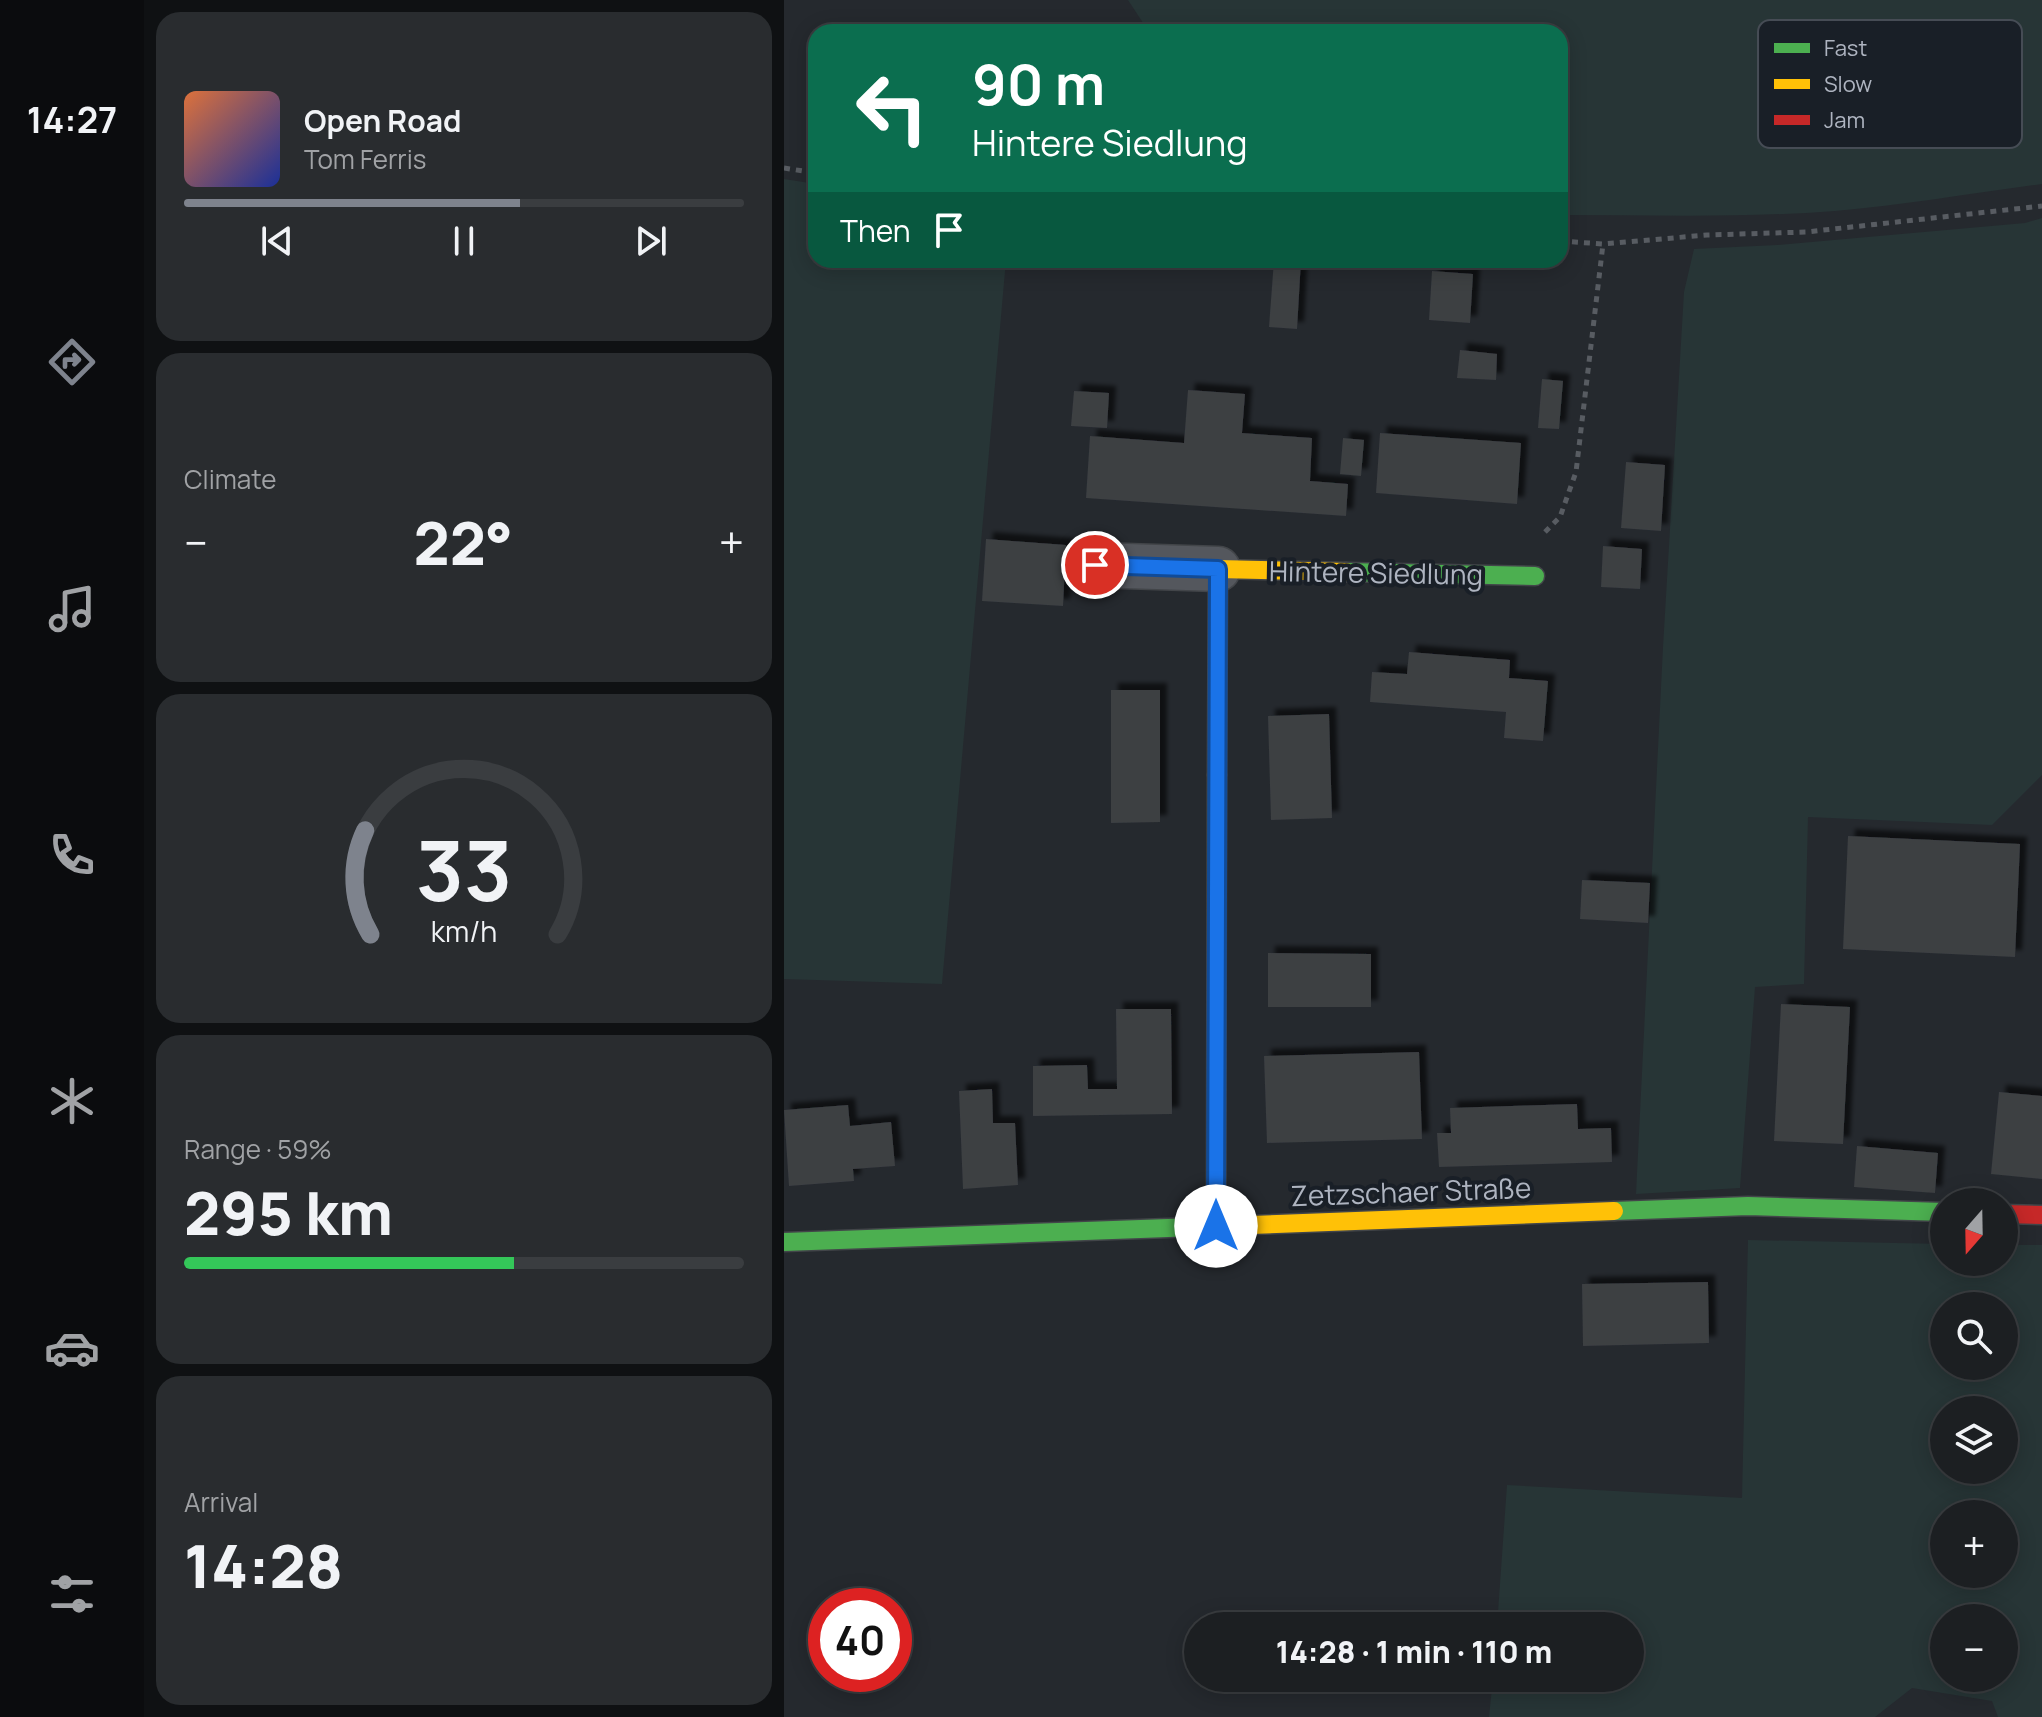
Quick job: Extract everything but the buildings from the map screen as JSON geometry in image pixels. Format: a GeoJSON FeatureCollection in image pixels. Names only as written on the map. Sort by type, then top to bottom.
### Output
{"type":"FeatureCollection","features":[{"type":"Feature","properties":{"kind":"street","name":"Hintere Siedlung"},"geometry":{"type":"LineString","coordinates":[[1095,565],[1527,575]]}},
{"type":"Feature","properties":{"kind":"street"},"geometry":{"type":"LineString","coordinates":[[1216,1226],[1218,569]]}},
{"type":"Feature","properties":{"kind":"street","name":"Zetzschaer Straße"},"geometry":{"type":"LineString","coordinates":[[784,1242],[1748,1206],[1930,1212]]}},
{"type":"Feature","properties":{"kind":"street"},"geometry":{"type":"LineString","coordinates":[[2018,1214],[2042,1215]]}},
{"type":"Feature","properties":{"kind":"path"},"geometry":{"type":"LineString","coordinates":[[784,168],[808,172]]}},
{"type":"Feature","properties":{"kind":"path"},"geometry":{"type":"LineString","coordinates":[[1568,242],[1603,244],[1707,235],[1806,232],[2042,206]]}},
{"type":"Feature","properties":{"kind":"path"},"geometry":{"type":"LineString","coordinates":[[1527,575],[1534,545],[1560,517],[1576,472],[1603,244]]}},
{"type":"Feature","properties":{"kind":"shaded area"},"geometry":{"type":"Polygon","coordinates":[[[1128,0],[2042,0],[2042,184],[1835,211],[1732,215],[1568,215],[1568,24],[1144,24],[1128,0]]]}},
{"type":"Feature","properties":{"kind":"shaded area"},"geometry":{"type":"Polygon","coordinates":[[[784,179],[808,183],[808,268],[1005,268],[942,984],[784,979],[784,179]]]}},
{"type":"Feature","properties":{"kind":"shaded area"},"geometry":{"type":"Polygon","coordinates":[[[2042,218],[2042,775],[1992,825],[1808,817],[1804,984],[1755,987],[1740,1188],[1636,1194],[1684,292],[1694,249],[1777,245],[2025,223],[2042,218]]]}},
{"type":"Feature","properties":{"kind":"shaded area"},"geometry":{"type":"Polygon","coordinates":[[[1748,1240],[1930,1244],[1930,1276],[2018,1276],[2018,1245],[2042,1245],[2042,1717],[1998,1717],[1992,1701],[1937,1692],[2018,1692],[2018,1604],[1930,1604],[1930,1691],[1912,1688],[1875,1717],[1489,1717],[1492,1692],[1644,1692],[1644,1612],[1498,1612],[1507,1485],[1742,1498],[1748,1240]]]}},
{"type":"Feature","properties":{"kind":"traffic: fast"},"geometry":{"type":"LineString","coordinates":[[1346,572],[1535,576]]}},
{"type":"Feature","properties":{"kind":"traffic: fast"},"geometry":{"type":"LineString","coordinates":[[1216,1226],[1217,775]]}},
{"type":"Feature","properties":{"kind":"traffic: fast"},"geometry":{"type":"LineString","coordinates":[[1614,1211],[1748,1206],[1930,1212]]}},
{"type":"Feature","properties":{"kind":"traffic: fast"},"geometry":{"type":"LineString","coordinates":[[784,1242],[1251,1225]]}},
{"type":"Feature","properties":{"kind":"traffic: slow"},"geometry":{"type":"LineString","coordinates":[[1217,775],[1218,569],[1346,572]]}},
{"type":"Feature","properties":{"kind":"traffic: slow"},"geometry":{"type":"LineString","coordinates":[[1251,1225],[1614,1211]]}},
{"type":"Feature","properties":{"kind":"traffic: jam"},"geometry":{"type":"LineString","coordinates":[[2018,1214],[2042,1215]]}},
{"type":"Feature","properties":{"kind":"route"},"geometry":{"type":"LineString","coordinates":[[1095,565],[1218,569],[1216,1226]]}}]}
